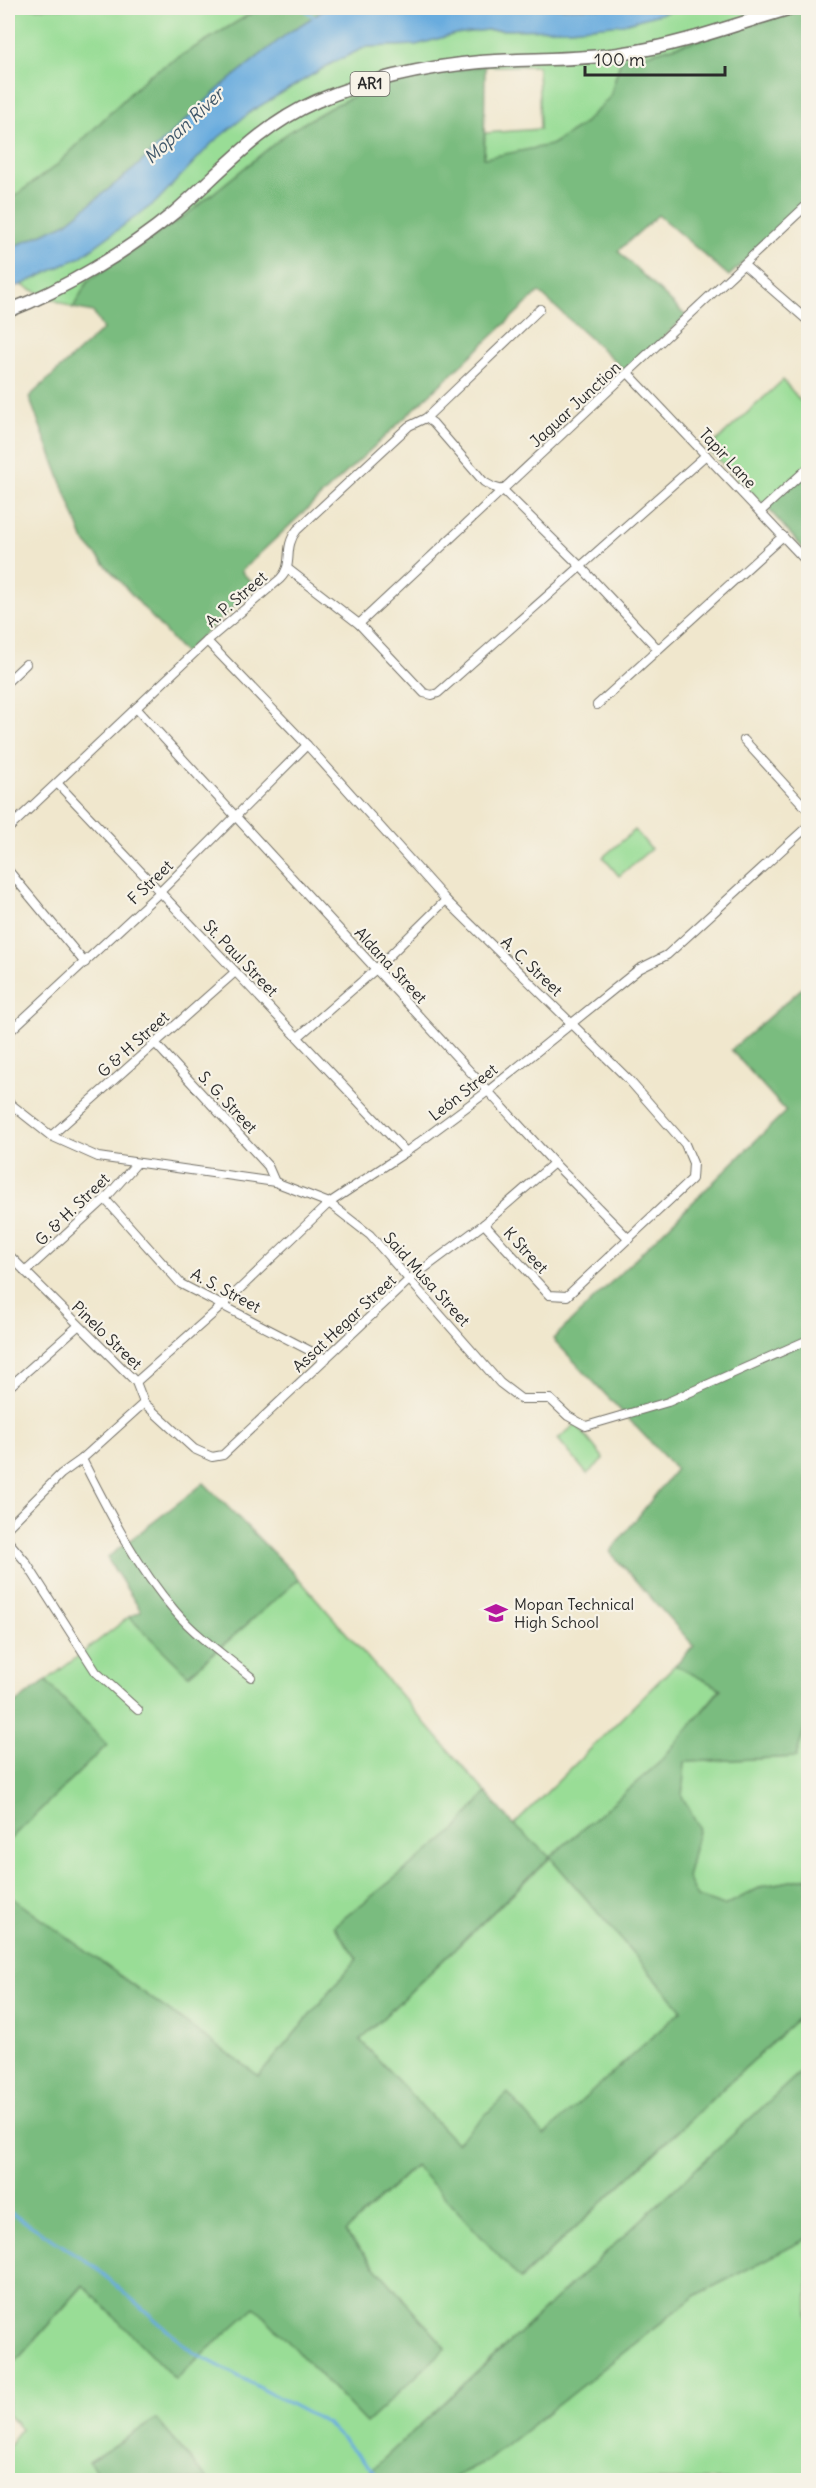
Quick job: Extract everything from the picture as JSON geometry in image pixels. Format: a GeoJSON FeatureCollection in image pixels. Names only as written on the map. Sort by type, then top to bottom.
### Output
{"type":"FeatureCollection","features":[{"type":"Feature","properties":{"kind":"highway","name":"AR1"},"geometry":{"type":"LineString","coordinates":[[8,311],[79,276],[115,254],[175,211],[249,143],[287,117],[348,89],[405,74],[460,64],[626,53],[657,47],[791,8]]}},
{"type":"Feature","properties":{"kind":"street","name":"Jaguar Junction"},"geometry":{"type":"LineString","coordinates":[[359,624],[808,204]]}},
{"type":"Feature","properties":{"kind":"street"},"geometry":{"type":"LineString","coordinates":[[744,265],[808,321]]}},
{"type":"Feature","properties":{"kind":"street","name":"A. P. Street"},"geometry":{"type":"LineString","coordinates":[[8,829],[207,641],[280,579],[288,568],[288,544],[297,530],[409,426],[426,418],[540,309]]}},
{"type":"Feature","properties":{"kind":"street","name":"Tapir Lane"},"geometry":{"type":"LineString","coordinates":[[628,373],[808,563]]}},
{"type":"Feature","properties":{"kind":"street"},"geometry":{"type":"LineString","coordinates":[[426,418],[433,423],[484,482],[493,488],[503,490],[580,566],[657,648]]}},
{"type":"Feature","properties":{"kind":"street"},"geometry":{"type":"LineString","coordinates":[[288,568],[359,624],[424,693],[432,695],[438,693],[706,454]]}},
{"type":"Feature","properties":{"kind":"street"},"geometry":{"type":"LineString","coordinates":[[760,512],[808,468]]}},
{"type":"Feature","properties":{"kind":"street"},"geometry":{"type":"LineString","coordinates":[[597,705],[657,648],[783,536]]}},
{"type":"Feature","properties":{"kind":"street","name":"A. C. Street"},"geometry":{"type":"LineString","coordinates":[[207,641],[307,744],[446,900],[571,1022],[685,1144],[693,1163],[692,1179],[567,1296],[549,1295]]}},
{"type":"Feature","properties":{"kind":"street"},"geometry":{"type":"LineString","coordinates":[[8,681],[26,664]]}},
{"type":"Feature","properties":{"kind":"street","name":"Aldana Street"},"geometry":{"type":"LineString","coordinates":[[136,708],[554,1163],[628,1239]]}},
{"type":"Feature","properties":{"kind":"street"},"geometry":{"type":"LineString","coordinates":[[744,740],[808,810]]}},
{"type":"Feature","properties":{"kind":"street","name":"F Street"},"geometry":{"type":"LineString","coordinates":[[8,1033],[160,892],[307,744]]}},
{"type":"Feature","properties":{"kind":"street","name":"St. Paul Street"},"geometry":{"type":"LineString","coordinates":[[57,783],[234,973],[298,1037],[406,1152]]}},
{"type":"Feature","properties":{"kind":"street","name":"León Street"},"geometry":{"type":"LineString","coordinates":[[136,1382],[224,1305],[329,1203],[406,1152],[488,1090],[639,969],[667,955],[808,826]]}},
{"type":"Feature","properties":{"kind":"street"},"geometry":{"type":"LineString","coordinates":[[8,870],[85,963]]}},
{"type":"Feature","properties":{"kind":"street"},"geometry":{"type":"LineString","coordinates":[[298,1037],[376,969],[446,900]]}},
{"type":"Feature","properties":{"kind":"street","name":"G & H Street"},"geometry":{"type":"LineString","coordinates":[[51,1136],[234,973]]}},
{"type":"Feature","properties":{"kind":"street"},"geometry":{"type":"LineString","coordinates":[[8,1018],[16,1025]]}},
{"type":"Feature","properties":{"kind":"street","name":"S. G. Street"},"geometry":{"type":"LineString","coordinates":[[155,1043],[268,1166],[275,1182]]}},
{"type":"Feature","properties":{"kind":"street","name":"Said Musa Street"},"geometry":{"type":"LineString","coordinates":[[8,1102],[51,1136],[98,1157],[275,1182],[329,1203],[370,1235],[500,1383],[520,1399],[550,1399],[568,1416],[586,1426],[668,1402],[808,1340]]}},
{"type":"Feature","properties":{"kind":"street"},"geometry":{"type":"LineString","coordinates":[[8,1117],[16,1110]]}},
{"type":"Feature","properties":{"kind":"street","name":"G. & H. Street"},"geometry":{"type":"LineString","coordinates":[[25,1272],[105,1199],[137,1163]]}},
{"type":"Feature","properties":{"kind":"street","name":"Assat Hegar Street"},"geometry":{"type":"LineString","coordinates":[[212,1457],[223,1455],[410,1279],[484,1224],[554,1163]]}},
{"type":"Feature","properties":{"kind":"street","name":"A. S. Street"},"geometry":{"type":"LineString","coordinates":[[105,1199],[181,1284],[326,1359]]}},
{"type":"Feature","properties":{"kind":"street","name":"K Street"},"geometry":{"type":"LineString","coordinates":[[484,1224],[549,1295]]}},
{"type":"Feature","properties":{"kind":"street","name":"Pinelo Street"},"geometry":{"type":"LineString","coordinates":[[8,1254],[136,1382],[144,1403],[194,1449],[212,1457]]}},
{"type":"Feature","properties":{"kind":"street"},"geometry":{"type":"LineString","coordinates":[[8,1388],[78,1326]]}},
{"type":"Feature","properties":{"kind":"street"},"geometry":{"type":"LineString","coordinates":[[8,1527],[61,1474],[82,1459],[144,1403]]}},
{"type":"Feature","properties":{"kind":"street"},"geometry":{"type":"LineString","coordinates":[[82,1459],[121,1533],[141,1567],[159,1591],[192,1629],[251,1677]]}},
{"type":"Feature","properties":{"kind":"street"},"geometry":{"type":"LineString","coordinates":[[8,1541],[34,1575],[96,1672],[138,1710]]}},
{"type":"Feature","properties":{"kind":"green space"},"geometry":{"type":"Polygon","coordinates":[[[8,8],[260,8],[149,75],[57,165],[8,201],[8,8]]]}},
{"type":"Feature","properties":{"kind":"green space"},"geometry":{"type":"Polygon","coordinates":[[[260,8],[327,8],[288,33],[224,84],[135,168],[65,224],[8,249],[8,201],[57,165],[149,75],[260,8]]]}},
{"type":"Feature","properties":{"kind":"green space"},"geometry":{"type":"Polygon","coordinates":[[[681,8],[808,8],[652,53],[621,59],[610,97],[581,126],[551,145],[484,159],[485,133],[540,129],[538,66],[485,66],[399,79],[364,91],[290,131],[189,213],[88,281],[73,308],[21,285],[80,257],[156,202],[213,142],[253,110],[332,63],[366,47],[416,45],[455,34],[486,30],[569,29],[623,24],[681,8]]]}},
{"type":"Feature","properties":{"kind":"green space"},"geometry":{"type":"Polygon","coordinates":[[[808,9],[808,164],[799,208],[729,276],[658,215],[618,251],[686,316],[627,372],[539,292],[241,571],[255,586],[184,653],[84,541],[29,397],[103,329],[93,312],[73,308],[88,281],[189,213],[290,131],[364,91],[399,79],[485,66],[484,158],[551,145],[581,126],[610,97],[621,59],[652,53],[808,9]]]}},
{"type":"Feature","properties":{"kind":"green space"},"geometry":{"type":"Polygon","coordinates":[[[783,380],[808,410],[808,464],[764,505],[708,449],[783,380]]]}},
{"type":"Feature","properties":{"kind":"green space"},"geometry":{"type":"Polygon","coordinates":[[[808,469],[808,554],[766,506],[808,469]]]}},
{"type":"Feature","properties":{"kind":"green space"},"geometry":{"type":"Polygon","coordinates":[[[635,830],[651,849],[619,876],[603,857],[635,830]]]}},
{"type":"Feature","properties":{"kind":"green space"},"geometry":{"type":"Polygon","coordinates":[[[808,983],[808,1718],[796,1757],[685,1762],[682,1796],[699,1827],[687,1878],[697,1897],[724,1906],[763,1886],[808,1878],[808,2009],[520,2279],[415,2165],[345,2232],[446,2348],[366,2423],[255,2307],[175,2379],[83,2285],[8,2370],[8,1895],[259,2076],[357,1959],[334,1926],[455,1831],[486,1793],[514,1825],[550,1857],[659,1763],[721,1689],[675,1665],[694,1646],[610,1552],[676,1469],[553,1339],[786,1111],[731,1050],[808,983]],[[550,1857],[360,2040],[456,2143],[508,2093],[544,2135],[682,2010],[550,1857]]]}},
{"type":"Feature","properties":{"kind":"green space"},"geometry":{"type":"Polygon","coordinates":[[[576,1424],[604,1459],[587,1474],[558,1439],[576,1424]]]}},
{"type":"Feature","properties":{"kind":"green space"},"geometry":{"type":"Polygon","coordinates":[[[204,1483],[299,1579],[188,1675],[129,1617],[141,1611],[107,1558],[204,1483]]]}},
{"type":"Feature","properties":{"kind":"green space"},"geometry":{"type":"Polygon","coordinates":[[[299,1579],[486,1793],[455,1831],[334,1926],[357,1959],[259,2076],[8,1895],[8,1841],[107,1745],[46,1681],[129,1617],[189,1675],[299,1579]]]}},
{"type":"Feature","properties":{"kind":"green space"},"geometry":{"type":"Polygon","coordinates":[[[675,1665],[721,1688],[659,1763],[550,1857],[682,2010],[544,2136],[456,2143],[360,2040],[550,1858],[514,1825],[675,1665]]]}},
{"type":"Feature","properties":{"kind":"green space"},"geometry":{"type":"Polygon","coordinates":[[[46,1681],[107,1745],[8,1841],[8,1709],[46,1681]]]}},
{"type":"Feature","properties":{"kind":"green space"},"geometry":{"type":"Polygon","coordinates":[[[808,1718],[808,1878],[763,1886],[724,1906],[697,1897],[687,1878],[699,1827],[682,1796],[685,1762],[796,1757],[808,1718]]]}},
{"type":"Feature","properties":{"kind":"green space"},"geometry":{"type":"Polygon","coordinates":[[[808,2009],[808,2065],[361,2480],[208,2480],[156,2419],[89,2462],[104,2480],[8,2480],[8,2447],[21,2429],[8,2415],[8,2370],[84,2285],[175,2379],[255,2307],[366,2423],[446,2348],[345,2232],[416,2165],[521,2279],[808,2009]]]}},
{"type":"Feature","properties":{"kind":"green space"},"geometry":{"type":"Polygon","coordinates":[[[808,2065],[808,2238],[695,2296],[488,2460],[448,2480],[361,2480],[808,2065]]]}},
{"type":"Feature","properties":{"kind":"green space"},"geometry":{"type":"Polygon","coordinates":[[[808,2238],[808,2480],[448,2480],[488,2460],[695,2296],[808,2238]]]}},
{"type":"Feature","properties":{"kind":"green space"},"geometry":{"type":"Polygon","coordinates":[[[156,2419],[208,2480],[104,2480],[89,2462],[156,2419]]]}},
{"type":"Feature","properties":{"kind":"water","name":"Mopan River"},"geometry":{"type":"Polygon","coordinates":[[[327,8],[681,8],[623,24],[569,29],[486,30],[455,34],[416,45],[366,47],[332,63],[253,110],[213,142],[156,202],[80,257],[21,285],[8,288],[8,249],[65,224],[135,168],[224,84],[288,33],[327,8]]]}},
{"type":"Feature","properties":{"kind":"waterway"},"geometry":{"type":"LineString","coordinates":[[303,8],[315,18]]}},
{"type":"Feature","properties":{"kind":"waterway"},"geometry":{"type":"LineString","coordinates":[[8,393],[8,404]]}},
{"type":"Feature","properties":{"kind":"waterway"},"geometry":{"type":"LineString","coordinates":[[8,2211],[94,2266],[191,2351],[328,2424],[381,2480]]}},
{"type":"Feature","properties":{"kind":"place","name":"Mopan Technical High School"},"geometry":{"type":"Point","coordinates":[496,1613]}}]}
